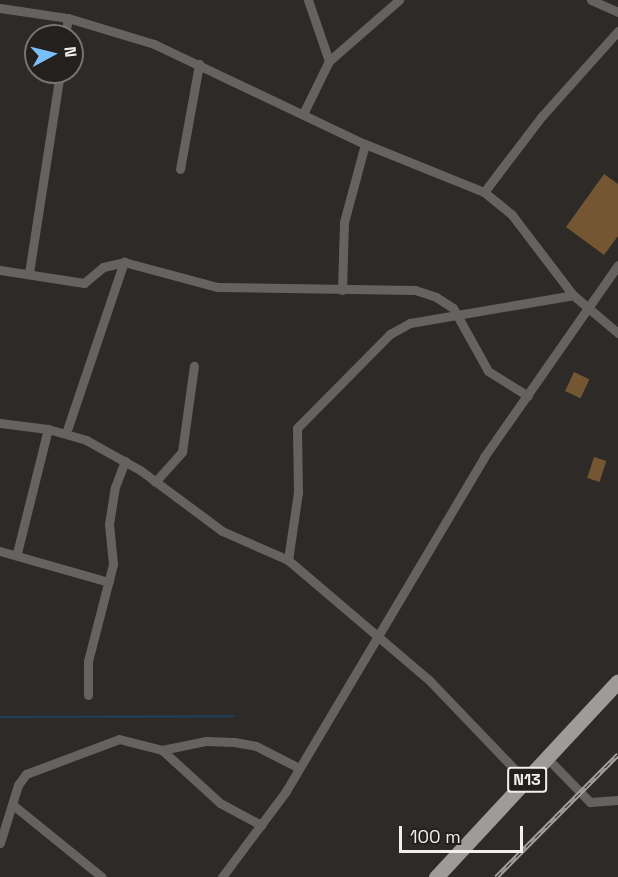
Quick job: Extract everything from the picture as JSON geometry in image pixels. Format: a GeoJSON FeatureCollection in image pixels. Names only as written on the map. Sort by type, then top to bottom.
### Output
{"type":"FeatureCollection","features":[{"type":"Feature","properties":{"kind":"main road","name":"N13"},"geometry":{"type":"LineString","coordinates":[[436,877],[618,681]]}},
{"type":"Feature","properties":{"kind":"street"},"geometry":{"type":"LineString","coordinates":[[308,0],[329,61]]}},
{"type":"Feature","properties":{"kind":"street"},"geometry":{"type":"LineString","coordinates":[[303,114],[329,61],[399,0]]}},
{"type":"Feature","properties":{"kind":"street"},"geometry":{"type":"LineString","coordinates":[[591,0],[618,12]]}},
{"type":"Feature","properties":{"kind":"street"},"geometry":{"type":"LineString","coordinates":[[0,8],[68,18],[154,44],[365,144],[484,192],[512,215],[587,310],[618,333]]}},
{"type":"Feature","properties":{"kind":"street"},"geometry":{"type":"LineString","coordinates":[[67,24],[68,18]]}},
{"type":"Feature","properties":{"kind":"street"},"geometry":{"type":"LineString","coordinates":[[484,192],[542,116],[618,31]]}},
{"type":"Feature","properties":{"kind":"street"},"geometry":{"type":"LineString","coordinates":[[180,169],[199,64]]}},
{"type":"Feature","properties":{"kind":"street"},"geometry":{"type":"LineString","coordinates":[[30,273],[58,84]]}},
{"type":"Feature","properties":{"kind":"street"},"geometry":{"type":"LineString","coordinates":[[342,290],[344,222],[365,144]]}},
{"type":"Feature","properties":{"kind":"street"},"geometry":{"type":"LineString","coordinates":[[66,433],[124,262]]}},
{"type":"Feature","properties":{"kind":"street"},"geometry":{"type":"LineString","coordinates":[[0,270],[84,283],[103,267],[124,262],[204,285],[264,290],[415,290],[436,297],[459,315],[488,371],[528,396]]}},
{"type":"Feature","properties":{"kind":"street"},"geometry":{"type":"LineString","coordinates":[[222,877],[261,825],[299,768],[484,457],[618,265]]}},
{"type":"Feature","properties":{"kind":"street"},"geometry":{"type":"LineString","coordinates":[[288,560],[298,492],[295,438],[303,418],[390,334],[410,323],[573,295]]}},
{"type":"Feature","properties":{"kind":"street"},"geometry":{"type":"LineString","coordinates":[[155,482],[182,452],[194,366]]}},
{"type":"Feature","properties":{"kind":"street"},"geometry":{"type":"LineString","coordinates":[[0,423],[66,433],[125,461],[222,531],[288,560],[429,680],[526,780]]}},
{"type":"Feature","properties":{"kind":"street"},"geometry":{"type":"LineString","coordinates":[[17,553],[48,429]]}},
{"type":"Feature","properties":{"kind":"street"},"geometry":{"type":"LineString","coordinates":[[88,695],[88,661],[109,582],[113,554],[109,524],[115,487],[125,461]]}},
{"type":"Feature","properties":{"kind":"street"},"geometry":{"type":"LineString","coordinates":[[0,550],[17,553],[109,582]]}},
{"type":"Feature","properties":{"kind":"street"},"geometry":{"type":"LineString","coordinates":[[0,843],[18,785],[26,774],[106,742],[128,740],[162,750],[220,803],[261,825]]}},
{"type":"Feature","properties":{"kind":"street"},"geometry":{"type":"LineString","coordinates":[[162,750],[206,741],[227,741],[256,746],[299,768]]}},
{"type":"Feature","properties":{"kind":"street"},"geometry":{"type":"LineString","coordinates":[[547,758],[590,802],[618,800]]}},
{"type":"Feature","properties":{"kind":"street"},"geometry":{"type":"LineString","coordinates":[[13,805],[102,877]]}},
{"type":"Feature","properties":{"kind":"building"},"geometry":{"type":"Polygon","coordinates":[[[604,174],[618,184],[618,236],[604,255],[566,227],[604,174]]]}},
{"type":"Feature","properties":{"kind":"building"},"geometry":{"type":"Polygon","coordinates":[[[574,372],[589,379],[581,398],[565,391],[574,372]]]}},
{"type":"Feature","properties":{"kind":"building"},"geometry":{"type":"Polygon","coordinates":[[[594,457],[606,461],[600,482],[587,478],[594,457]]]}},
{"type":"Feature","properties":{"kind":"waterway"},"geometry":{"type":"LineString","coordinates":[[0,717],[234,716]]}},
{"type":"Feature","properties":{"kind":"railway"},"geometry":{"type":"LineString","coordinates":[[496,877],[618,754]]}}]}
